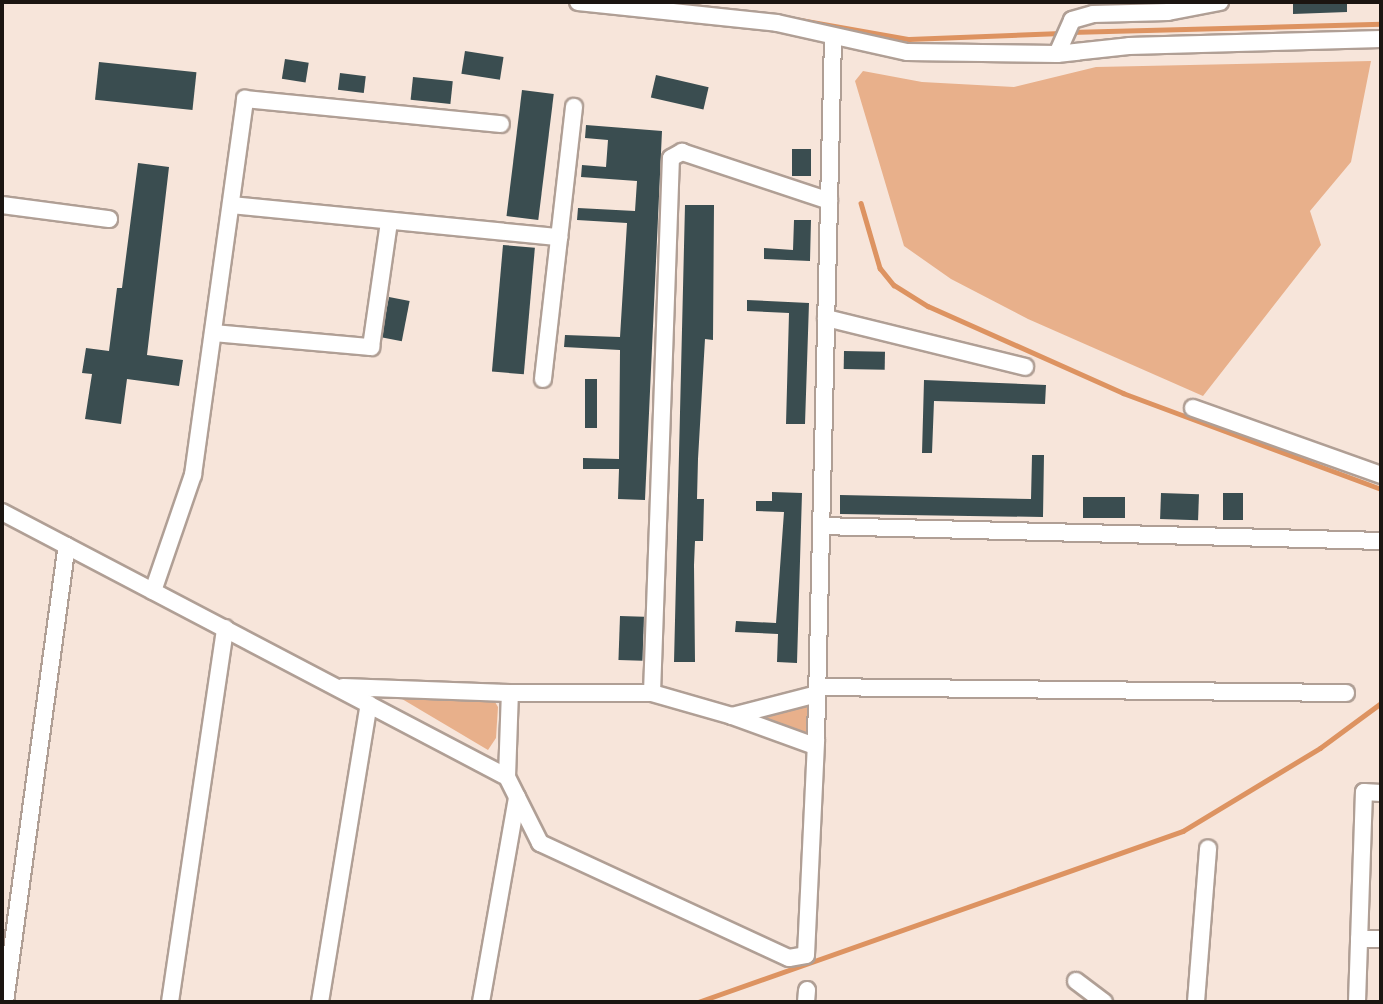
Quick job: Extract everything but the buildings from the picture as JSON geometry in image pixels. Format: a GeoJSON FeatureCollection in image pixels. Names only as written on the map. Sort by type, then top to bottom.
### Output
{"type":"FeatureCollection","features":[{"type":"Feature","properties":{"kind":"street"},"geometry":{"type":"LineString","coordinates":[[578,2],[777,23],[833,38],[907,52],[1063,40],[1154,45],[1381,39]]}},
{"type":"Feature","properties":{"kind":"street"},"geometry":{"type":"LineString","coordinates":[[1063,40],[1072,20],[1093,14],[1168,12],[1220,2]]}},
{"type":"Feature","properties":{"kind":"street"},"geometry":{"type":"LineString","coordinates":[[510,692],[507,777],[540,843],[789,958],[806,955],[817,690],[833,38]]}},
{"type":"Feature","properties":{"kind":"street"},"geometry":{"type":"LineString","coordinates":[[153,591],[193,475],[245,99],[501,124]]}},
{"type":"Feature","properties":{"kind":"street"},"geometry":{"type":"LineString","coordinates":[[543,379],[574,107]]}},
{"type":"Feature","properties":{"kind":"street"},"geometry":{"type":"LineString","coordinates":[[652,693],[671,158],[682,152],[829,201]]}},
{"type":"Feature","properties":{"kind":"street"},"geometry":{"type":"LineString","coordinates":[[2,205],[109,219]]}},
{"type":"Feature","properties":{"kind":"street"},"geometry":{"type":"LineString","coordinates":[[231,205],[559,237]]}},
{"type":"Feature","properties":{"kind":"street"},"geometry":{"type":"LineString","coordinates":[[213,333],[371,347],[389,222]]}},
{"type":"Feature","properties":{"kind":"street"},"geometry":{"type":"LineString","coordinates":[[826,317],[1025,367]]}},
{"type":"Feature","properties":{"kind":"street"},"geometry":{"type":"LineString","coordinates":[[1193,408],[1381,475]]}},
{"type":"Feature","properties":{"kind":"street"},"geometry":{"type":"LineString","coordinates":[[2,512],[507,777]]}},
{"type":"Feature","properties":{"kind":"street"},"geometry":{"type":"LineString","coordinates":[[821,526],[1381,541]]}},
{"type":"Feature","properties":{"kind":"street"},"geometry":{"type":"LineString","coordinates":[[5,1002],[67,546]]}},
{"type":"Feature","properties":{"kind":"street"},"geometry":{"type":"LineString","coordinates":[[170,1002],[225,628]]}},
{"type":"Feature","properties":{"kind":"street"},"geometry":{"type":"LineString","coordinates":[[337,687],[652,693],[732,716],[815,746]]}},
{"type":"Feature","properties":{"kind":"street"},"geometry":{"type":"LineString","coordinates":[[732,716],[817,690],[1346,693]]}},
{"type":"Feature","properties":{"kind":"street"},"geometry":{"type":"LineString","coordinates":[[320,1002],[369,704]]}},
{"type":"Feature","properties":{"kind":"street"},"geometry":{"type":"LineString","coordinates":[[1357,1002],[1364,792],[1381,793]]}},
{"type":"Feature","properties":{"kind":"street"},"geometry":{"type":"LineString","coordinates":[[481,1002],[517,797]]}},
{"type":"Feature","properties":{"kind":"street"},"geometry":{"type":"LineString","coordinates":[[1196,1002],[1208,848]]}},
{"type":"Feature","properties":{"kind":"street"},"geometry":{"type":"LineString","coordinates":[[1359,939],[1381,939]]}},
{"type":"Feature","properties":{"kind":"street"},"geometry":{"type":"LineString","coordinates":[[1076,981],[1104,1002]]}},
{"type":"Feature","properties":{"kind":"shaded area"},"geometry":{"type":"Polygon","coordinates":[[[1371,61],[1351,162],[1310,211],[1321,245],[1203,396],[1028,319],[951,279],[904,246],[855,81],[863,71],[922,82],[1014,87],[1096,67],[1371,61]]]}},
{"type":"Feature","properties":{"kind":"shaded area"},"geometry":{"type":"Polygon","coordinates":[[[397,696],[492,697],[498,707],[496,738],[488,750],[397,696]]]}},
{"type":"Feature","properties":{"kind":"shaded area"},"geometry":{"type":"Polygon","coordinates":[[[809,702],[809,736],[747,718],[809,702]]]}},
{"type":"Feature","properties":{"kind":"waterway"},"geometry":{"type":"LineString","coordinates":[[666,2],[724,10]]}},
{"type":"Feature","properties":{"kind":"waterway"},"geometry":{"type":"LineString","coordinates":[[778,16],[909,39],[1061,33]]}},
{"type":"Feature","properties":{"kind":"waterway"},"geometry":{"type":"LineString","coordinates":[[1070,32],[1381,24]]}},
{"type":"Feature","properties":{"kind":"waterway"},"geometry":{"type":"LineString","coordinates":[[861,203],[880,268],[894,285],[928,306],[1123,393],[1381,489]]}},
{"type":"Feature","properties":{"kind":"waterway"},"geometry":{"type":"LineString","coordinates":[[698,1002],[1183,831],[1320,748],[1381,703]]}}]}
